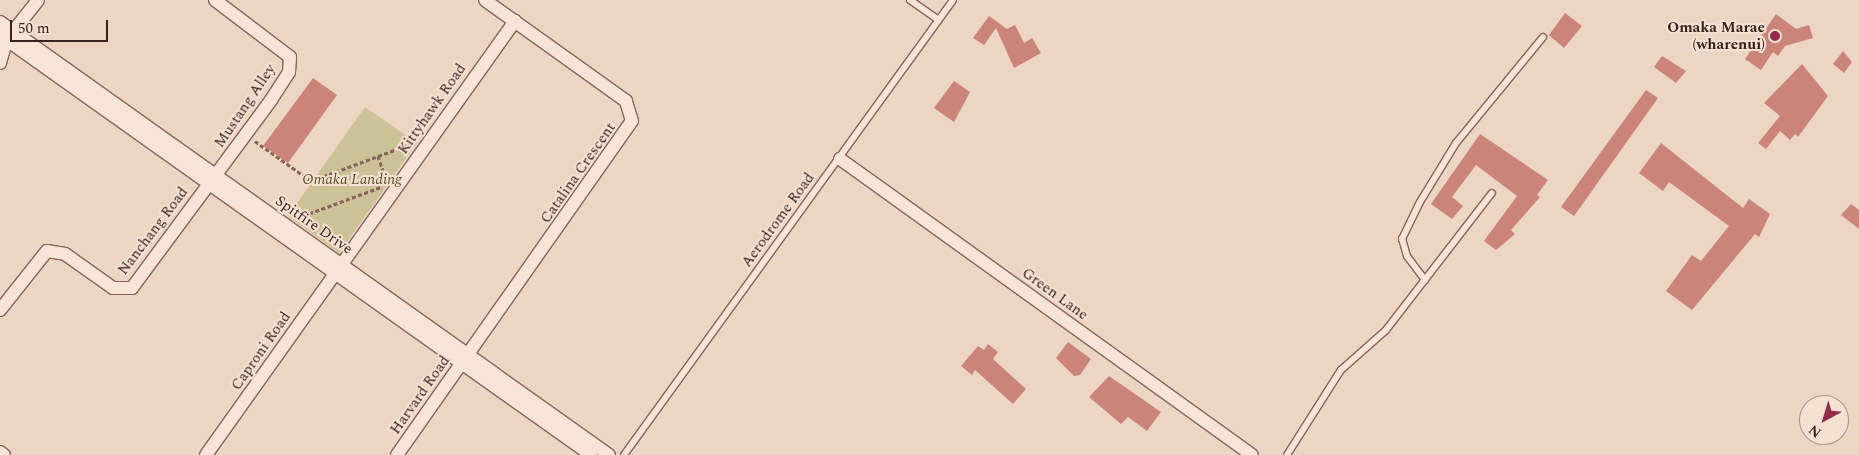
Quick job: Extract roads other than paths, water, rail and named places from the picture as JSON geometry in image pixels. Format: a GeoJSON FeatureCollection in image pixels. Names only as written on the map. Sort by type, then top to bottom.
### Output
{"type":"FeatureCollection","features":[{"type":"Feature","properties":{"kind":"street"},"geometry":{"type":"LineString","coordinates":[[0,63],[6,40],[38,0]]}},
{"type":"Feature","properties":{"kind":"street","name":"Mustang Alley"},"geometry":{"type":"LineString","coordinates":[[213,180],[285,79],[292,62],[282,47],[215,0]]}},
{"type":"Feature","properties":{"kind":"street","name":"Catalina Crescent"},"geometry":{"type":"LineString","coordinates":[[466,359],[632,121],[626,101],[485,0]]}},
{"type":"Feature","properties":{"kind":"street","name":"Kittyhawk Road"},"geometry":{"type":"LineString","coordinates":[[338,269],[515,21]]}},
{"type":"Feature","properties":{"kind":"street","name":"Spitfire Drive"},"geometry":{"type":"LineString","coordinates":[[0,22],[6,40],[213,180],[466,359],[609,455]]}},
{"type":"Feature","properties":{"kind":"street","name":"Green Lane"},"geometry":{"type":"LineString","coordinates":[[840,159],[1252,455]]}},
{"type":"Feature","properties":{"kind":"street","name":"Nanchang Road"},"geometry":{"type":"LineString","coordinates":[[0,310],[47,251],[65,254],[112,288],[132,288],[213,180]]}},
{"type":"Feature","properties":{"kind":"street","name":"Caproni Road"},"geometry":{"type":"LineString","coordinates":[[206,455],[338,269]]}},
{"type":"Feature","properties":{"kind":"street","name":"Spitfire Drive"},"geometry":{"type":"LineString","coordinates":[[466,359],[591,455]]}},
{"type":"Feature","properties":{"kind":"street","name":"Harvard Road"},"geometry":{"type":"LineString","coordinates":[[397,455],[466,359]]}},
{"type":"Feature","properties":{"kind":"street"},"geometry":{"type":"LineString","coordinates":[[0,452],[4,455]]}},
{"type":"Feature","properties":{"kind":"lane"},"geometry":{"type":"LineString","coordinates":[[910,0],[939,20]]}},
{"type":"Feature","properties":{"kind":"lane","name":"Aerodrome Road"},"geometry":{"type":"LineString","coordinates":[[624,455],[840,159],[953,0]]}},
{"type":"Feature","properties":{"kind":"lane"},"geometry":{"type":"LineString","coordinates":[[1425,280],[1407,256],[1402,239],[1420,202],[1456,143],[1543,37]]}},
{"type":"Feature","properties":{"kind":"lane"},"geometry":{"type":"LineString","coordinates":[[1287,455],[1341,370],[1386,330],[1492,193]]}},
{"type":"Feature","properties":{"kind":"place","name":"Omaka Marae (wharenui)"},"geometry":{"type":"Point","coordinates":[1775,36]}},
{"type":"Feature","properties":{"kind":"park label","name":"Omaka Landing"},"geometry":{"type":"Point","coordinates":[352,180]}}]}
